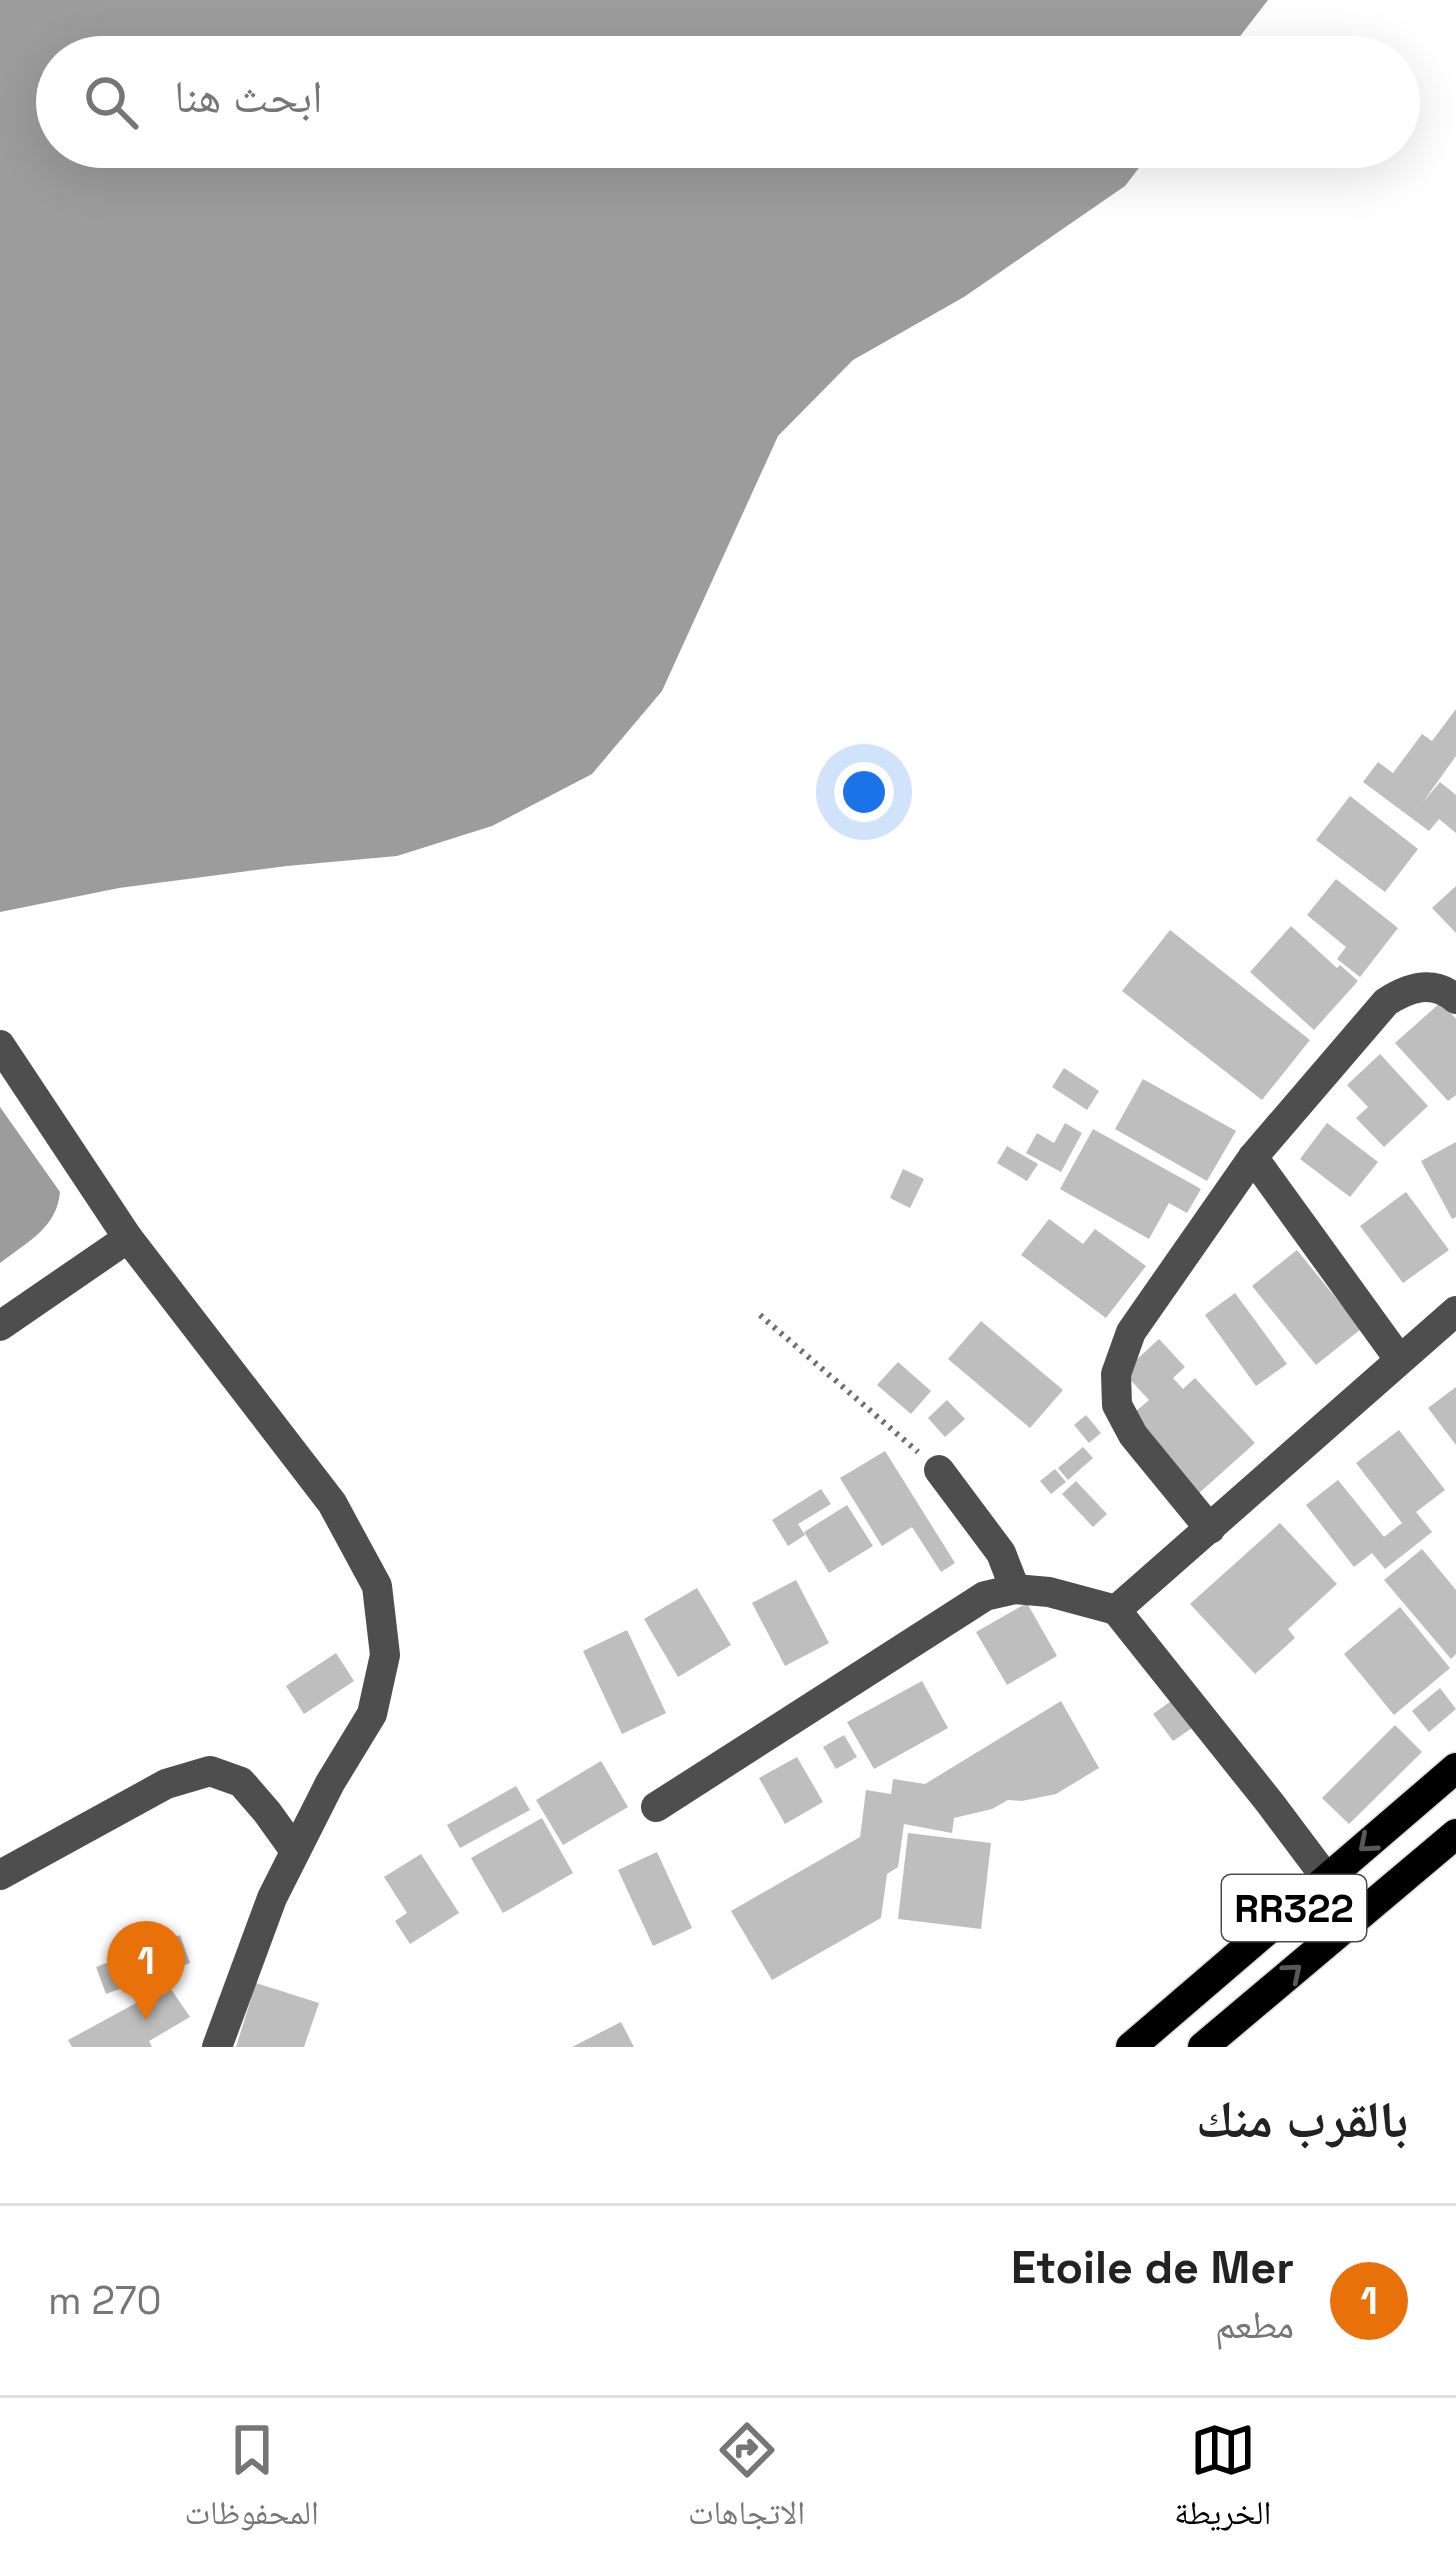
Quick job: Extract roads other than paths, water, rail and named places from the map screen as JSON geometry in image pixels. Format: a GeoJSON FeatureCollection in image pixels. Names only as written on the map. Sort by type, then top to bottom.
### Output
{"type":"FeatureCollection","features":[{"type":"Feature","properties":{"kind":"main road","name":"RR322"},"geometry":{"type":"LineString","coordinates":[[1131,2047],[1456,1768]]}},
{"type":"Feature","properties":{"kind":"main road","name":"RR322"},"geometry":{"type":"LineString","coordinates":[[1203,2047],[1456,1834]]}},
{"type":"Feature","properties":{"kind":"street"},"geometry":{"type":"LineString","coordinates":[[1210,1528],[1133,1435],[1117,1405],[1116,1374],[1131,1332],[1253,1157],[1386,1002],[1419,986],[1450,992],[1456,999]]}},
{"type":"Feature","properties":{"kind":"street"},"geometry":{"type":"LineString","coordinates":[[0,1046],[128,1238],[332,1503],[377,1586],[385,1654],[372,1714],[330,1783],[272,1898],[218,2047]]}},
{"type":"Feature","properties":{"kind":"street"},"geometry":{"type":"LineString","coordinates":[[1253,1157],[1399,1360]]}},
{"type":"Feature","properties":{"kind":"street"},"geometry":{"type":"LineString","coordinates":[[0,1326],[128,1238]]}},
{"type":"Feature","properties":{"kind":"street"},"geometry":{"type":"LineString","coordinates":[[1116,1610],[1456,1311]]}},
{"type":"Feature","properties":{"kind":"street"},"geometry":{"type":"LineString","coordinates":[[939,1470],[1001,1553],[1015,1589]]}},
{"type":"Feature","properties":{"kind":"street"},"geometry":{"type":"LineString","coordinates":[[656,1807],[986,1596],[1015,1589],[1049,1592],[1116,1610],[1327,1879]]}},
{"type":"Feature","properties":{"kind":"street"},"geometry":{"type":"LineString","coordinates":[[0,1875],[166,1784],[210,1771],[241,1782],[295,1851]]}},
{"type":"Feature","properties":{"kind":"place","name":"Etoile de Mer"},"geometry":{"type":"Point","coordinates":[146,2020]}}]}
